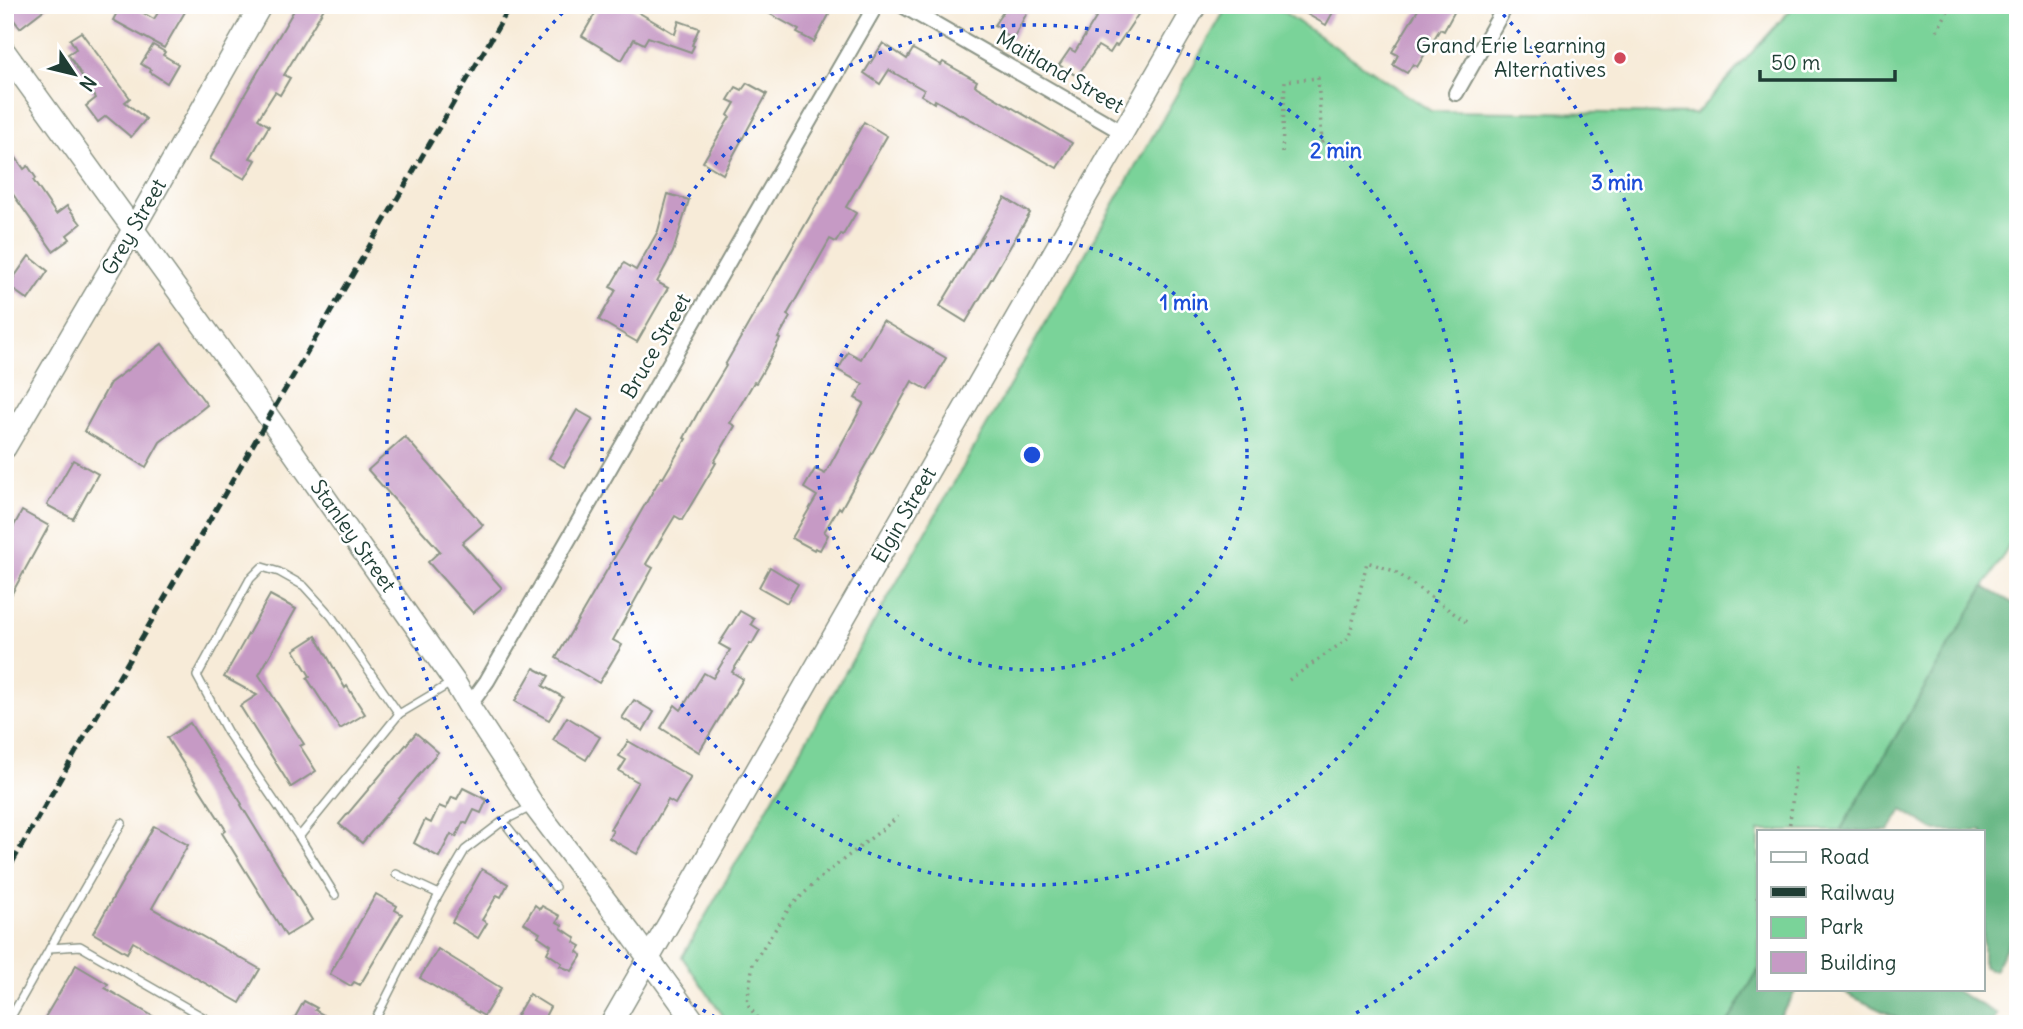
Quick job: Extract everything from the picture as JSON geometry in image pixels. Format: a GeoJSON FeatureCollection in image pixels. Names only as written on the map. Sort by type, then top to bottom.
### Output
{"type":"FeatureCollection","features":[{"type":"Feature","properties":{"kind":"street","name":"Grey Street"},"geometry":{"type":"LineString","coordinates":[[5,448],[134,229],[261,5]]}},
{"type":"Feature","properties":{"kind":"street","name":"Bruce Street"},"geometry":{"type":"LineString","coordinates":[[469,706],[487,681],[876,5]]}},
{"type":"Feature","properties":{"kind":"street","name":"Maitland Street"},"geometry":{"type":"LineString","coordinates":[[902,5],[1124,133]]}},
{"type":"Feature","properties":{"kind":"street","name":"Elgin Street"},"geometry":{"type":"LineString","coordinates":[[611,1024],[1196,5]]}},
{"type":"Feature","properties":{"kind":"street"},"geometry":{"type":"LineString","coordinates":[[1456,93],[1506,5]]}},
{"type":"Feature","properties":{"kind":"street","name":"Stanley Street"},"geometry":{"type":"LineString","coordinates":[[5,52],[134,229],[454,681],[534,806],[696,1024]]}},
{"type":"Feature","properties":{"kind":"lane"},"geometry":{"type":"LineString","coordinates":[[335,895],[299,836],[228,733],[197,676],[250,579],[262,568],[279,572],[304,586],[332,617],[399,714]]}},
{"type":"Feature","properties":{"kind":"lane"},"geometry":{"type":"LineString","coordinates":[[299,836],[399,714],[454,681]]}},
{"type":"Feature","properties":{"kind":"lane"},"geometry":{"type":"LineString","coordinates":[[373,1024],[439,894],[466,850],[503,821],[534,806]]}},
{"type":"Feature","properties":{"kind":"lane"},"geometry":{"type":"LineString","coordinates":[[503,821],[555,887]]}},
{"type":"Feature","properties":{"kind":"lane"},"geometry":{"type":"LineString","coordinates":[[7,1024],[122,823]]}},
{"type":"Feature","properties":{"kind":"lane"},"geometry":{"type":"LineString","coordinates":[[396,873],[439,894]]}},
{"type":"Feature","properties":{"kind":"lane"},"geometry":{"type":"LineString","coordinates":[[50,948],[80,946],[215,1024]]}},
{"type":"Feature","properties":{"kind":"path"},"geometry":{"type":"LineString","coordinates":[[1937,31],[1951,5]]}},
{"type":"Feature","properties":{"kind":"path"},"geometry":{"type":"LineString","coordinates":[[1282,153],[1285,81],[1318,78],[1322,144]]}},
{"type":"Feature","properties":{"kind":"path"},"geometry":{"type":"LineString","coordinates":[[1289,680],[1349,638],[1367,562],[1394,570],[1469,624]]}},
{"type":"Feature","properties":{"kind":"path"},"geometry":{"type":"LineString","coordinates":[[1789,830],[1796,766]]}},
{"type":"Feature","properties":{"kind":"path"},"geometry":{"type":"LineString","coordinates":[[761,1024],[747,1003],[753,963],[790,908],[820,878],[898,817]]}},
{"type":"Feature","properties":{"kind":"green space"},"geometry":{"type":"Polygon","coordinates":[[[1228,5],[1273,5],[1431,111],[1696,114],[1795,5],[2018,5],[2018,530],[1841,830],[1757,830],[1757,972],[1727,1024],[729,1024],[682,957],[1228,5]]]}},
{"type":"Feature","properties":{"kind":"green space"},"geometry":{"type":"Polygon","coordinates":[[[1984,587],[2018,606],[2018,925],[1994,971],[1984,966],[1984,830],[1934,830],[1902,810],[1890,830],[1841,830],[1984,587]]]}},
{"type":"Feature","properties":{"kind":"green space"},"geometry":{"type":"Polygon","coordinates":[[[1757,972],[1757,990],[1796,990],[1775,1024],[1727,1024],[1757,972]]]}},
{"type":"Feature","properties":{"kind":"green space"},"geometry":{"type":"Polygon","coordinates":[[[1839,990],[1954,990],[1997,1014],[1992,1024],[1909,1024],[1839,990]]]}},
{"type":"Feature","properties":{"kind":"building"},"geometry":{"type":"Polygon","coordinates":[[[5,5],[50,5],[20,28],[5,5]]]}},
{"type":"Feature","properties":{"kind":"building"},"geometry":{"type":"Polygon","coordinates":[[[121,5],[129,5],[154,19],[163,5],[189,5],[164,48],[113,20],[121,5]]]}},
{"type":"Feature","properties":{"kind":"building"},"geometry":{"type":"Polygon","coordinates":[[[297,5],[326,5],[284,75],[290,78],[280,95],[275,92],[258,119],[269,126],[250,158],[256,160],[245,179],[210,159],[297,5]]]}},
{"type":"Feature","properties":{"kind":"building"},"geometry":{"type":"Polygon","coordinates":[[[600,5],[626,5],[675,34],[679,21],[699,28],[692,45],[694,46],[691,52],[648,37],[644,44],[634,39],[622,60],[582,36],[600,5]]]}},
{"type":"Feature","properties":{"kind":"building"},"geometry":{"type":"Polygon","coordinates":[[[754,5],[827,5],[824,9],[830,13],[814,42],[797,33],[799,30],[754,5]]]}},
{"type":"Feature","properties":{"kind":"building"},"geometry":{"type":"Polygon","coordinates":[[[1008,5],[1031,5],[1013,39],[994,25],[1008,5]]]}},
{"type":"Feature","properties":{"kind":"building"},"geometry":{"type":"Polygon","coordinates":[[[1104,5],[1138,5],[1135,10],[1139,13],[1117,46],[1115,45],[1110,53],[1098,46],[1077,76],[1059,65],[1070,49],[1075,52],[1104,5]]]}},
{"type":"Feature","properties":{"kind":"building"},"geometry":{"type":"Polygon","coordinates":[[[1291,5],[1337,5],[1326,25],[1291,5]]]}},
{"type":"Feature","properties":{"kind":"building"},"geometry":{"type":"Polygon","coordinates":[[[1421,5],[1458,5],[1444,31],[1440,29],[1417,67],[1413,64],[1407,73],[1393,65],[1398,55],[1392,52],[1421,5]]]}},
{"type":"Feature","properties":{"kind":"building"},"geometry":{"type":"Polygon","coordinates":[[[81,32],[130,98],[125,102],[146,119],[131,137],[106,116],[98,122],[86,106],[96,98],[68,54],[76,49],[70,39],[81,32]]]}},
{"type":"Feature","properties":{"kind":"building"},"geometry":{"type":"Polygon","coordinates":[[[883,43],[907,59],[913,49],[941,65],[943,62],[977,81],[977,87],[1072,143],[1057,168],[935,100],[934,103],[921,95],[924,90],[889,70],[880,84],[864,73],[883,43]]]}},
{"type":"Feature","properties":{"kind":"building"},"geometry":{"type":"Polygon","coordinates":[[[153,45],[178,64],[167,83],[141,64],[153,45]]]}},
{"type":"Feature","properties":{"kind":"building"},"geometry":{"type":"Polygon","coordinates":[[[747,83],[767,94],[723,174],[703,162],[730,117],[728,115],[735,103],[728,100],[736,87],[742,90],[747,83]]]}},
{"type":"Feature","properties":{"kind":"building"},"geometry":{"type":"Polygon","coordinates":[[[864,122],[887,136],[846,207],[856,213],[836,242],[830,239],[787,315],[790,317],[763,371],[730,423],[735,426],[714,462],[716,463],[682,520],[675,516],[646,564],[653,568],[613,640],[622,645],[599,683],[556,658],[661,477],[663,478],[686,439],[684,438],[701,407],[864,122]]]}},
{"type":"Feature","properties":{"kind":"building"},"geometry":{"type":"Polygon","coordinates":[[[5,142],[24,169],[28,166],[36,178],[33,180],[56,214],[67,206],[81,224],[67,235],[70,239],[53,251],[5,183],[5,142]]]}},
{"type":"Feature","properties":{"kind":"building"},"geometry":{"type":"Polygon","coordinates":[[[668,194],[689,200],[673,252],[657,282],[668,288],[637,342],[599,320],[616,290],[610,287],[624,263],[636,270],[658,231],[668,194]]]}},
{"type":"Feature","properties":{"kind":"building"},"geometry":{"type":"Polygon","coordinates":[[[1005,198],[1030,213],[966,322],[940,306],[1005,198]]]}},
{"type":"Feature","properties":{"kind":"building"},"geometry":{"type":"Polygon","coordinates":[[[29,256],[48,271],[28,300],[8,286],[29,256]]]}},
{"type":"Feature","properties":{"kind":"building"},"geometry":{"type":"Polygon","coordinates":[[[883,321],[946,358],[928,390],[912,381],[841,509],[839,507],[824,532],[828,535],[820,550],[814,550],[792,538],[817,496],[804,488],[815,469],[825,474],[864,403],[855,398],[863,384],[838,370],[848,352],[861,359],[883,321]]]}},
{"type":"Feature","properties":{"kind":"building"},"geometry":{"type":"Polygon","coordinates":[[[162,344],[207,405],[160,442],[146,467],[84,431],[110,383],[162,344]]]}},
{"type":"Feature","properties":{"kind":"building"},"geometry":{"type":"Polygon","coordinates":[[[577,410],[593,419],[564,467],[549,458],[577,410]]]}},
{"type":"Feature","properties":{"kind":"building"},"geometry":{"type":"Polygon","coordinates":[[[405,437],[483,525],[462,543],[502,588],[473,613],[428,562],[440,551],[368,470],[405,437]]]}},
{"type":"Feature","properties":{"kind":"building"},"geometry":{"type":"Polygon","coordinates":[[[73,460],[98,474],[73,519],[47,505],[73,460]]]}},
{"type":"Feature","properties":{"kind":"building"},"geometry":{"type":"Polygon","coordinates":[[[22,511],[49,526],[5,606],[5,542],[22,511]]]}},
{"type":"Feature","properties":{"kind":"building"},"geometry":{"type":"Polygon","coordinates":[[[770,567],[798,584],[787,603],[759,587],[770,567]]]}},
{"type":"Feature","properties":{"kind":"building"},"geometry":{"type":"Polygon","coordinates":[[[270,595],[296,609],[259,675],[304,744],[300,746],[316,771],[291,787],[240,706],[257,695],[224,677],[270,595]]]}},
{"type":"Feature","properties":{"kind":"building"},"geometry":{"type":"Polygon","coordinates":[[[740,611],[754,619],[751,624],[760,630],[732,672],[743,679],[699,752],[661,728],[675,705],[681,710],[704,673],[713,678],[730,650],[719,644],[740,611]]]}},
{"type":"Feature","properties":{"kind":"building"},"geometry":{"type":"Polygon","coordinates":[[[316,636],[345,688],[347,686],[365,714],[340,729],[307,678],[310,676],[294,650],[316,636]]]}},
{"type":"Feature","properties":{"kind":"building"},"geometry":{"type":"Polygon","coordinates":[[[534,668],[549,676],[543,686],[563,697],[549,720],[515,701],[534,668]]]}},
{"type":"Feature","properties":{"kind":"building"},"geometry":{"type":"Polygon","coordinates":[[[634,700],[654,712],[643,731],[622,718],[634,700]]]}},
{"type":"Feature","properties":{"kind":"building"},"geometry":{"type":"Polygon","coordinates":[[[567,717],[600,737],[586,760],[553,740],[567,717]]]}},
{"type":"Feature","properties":{"kind":"building"},"geometry":{"type":"Polygon","coordinates":[[[190,723],[312,920],[286,936],[222,833],[226,830],[167,738],[190,723]]]}},
{"type":"Feature","properties":{"kind":"building"},"geometry":{"type":"Polygon","coordinates":[[[416,733],[438,752],[362,843],[339,824],[416,733]]]}},
{"type":"Feature","properties":{"kind":"building"},"geometry":{"type":"Polygon","coordinates":[[[628,741],[691,777],[675,804],[668,800],[637,854],[609,838],[613,831],[610,829],[638,782],[619,771],[626,760],[619,756],[628,741]]]}},
{"type":"Feature","properties":{"kind":"building"},"geometry":{"type":"Polygon","coordinates":[[[463,788],[487,800],[481,813],[474,810],[467,824],[463,822],[456,837],[451,834],[439,857],[414,843],[425,820],[431,823],[439,806],[446,809],[452,797],[457,799],[463,788]]]}},
{"type":"Feature","properties":{"kind":"building"},"geometry":{"type":"Polygon","coordinates":[[[154,826],[188,845],[152,908],[260,969],[240,1003],[133,942],[127,953],[93,933],[154,826]]]}},
{"type":"Feature","properties":{"kind":"building"},"geometry":{"type":"Polygon","coordinates":[[[482,869],[508,884],[501,897],[497,895],[482,920],[487,923],[478,938],[452,922],[482,869]]]}},
{"type":"Feature","properties":{"kind":"building"},"geometry":{"type":"Polygon","coordinates":[[[376,894],[397,906],[395,910],[402,914],[360,985],[354,982],[351,986],[330,974],[376,894]]]}},
{"type":"Feature","properties":{"kind":"building"},"geometry":{"type":"Polygon","coordinates":[[[535,905],[560,916],[557,922],[562,925],[561,928],[576,938],[574,942],[581,946],[577,952],[582,955],[572,971],[560,966],[562,963],[547,953],[551,945],[538,936],[540,933],[524,923],[535,905]]]}},
{"type":"Feature","properties":{"kind":"building"},"geometry":{"type":"Polygon","coordinates":[[[438,949],[501,988],[484,1016],[420,978],[438,949]]]}},
{"type":"Feature","properties":{"kind":"building"},"geometry":{"type":"Polygon","coordinates":[[[76,965],[108,984],[105,988],[166,1024],[41,1024],[76,965]]]}},
{"type":"Feature","properties":{"kind":"building"},"geometry":{"type":"Polygon","coordinates":[[[529,994],[550,1007],[541,1024],[512,1024],[529,994]]]}},
{"type":"Feature","properties":{"kind":"building"},"geometry":{"type":"Polygon","coordinates":[[[304,1001],[339,1024],[302,1024],[294,1019],[304,1001]]]}},
{"type":"Feature","properties":{"kind":"railway"},"geometry":{"type":"LineString","coordinates":[[5,875],[511,5]]}},
{"type":"Feature","properties":{"kind":"place","name":"Grand Erie Learning Alternatives"},"geometry":{"type":"Point","coordinates":[1620,58]}}]}
